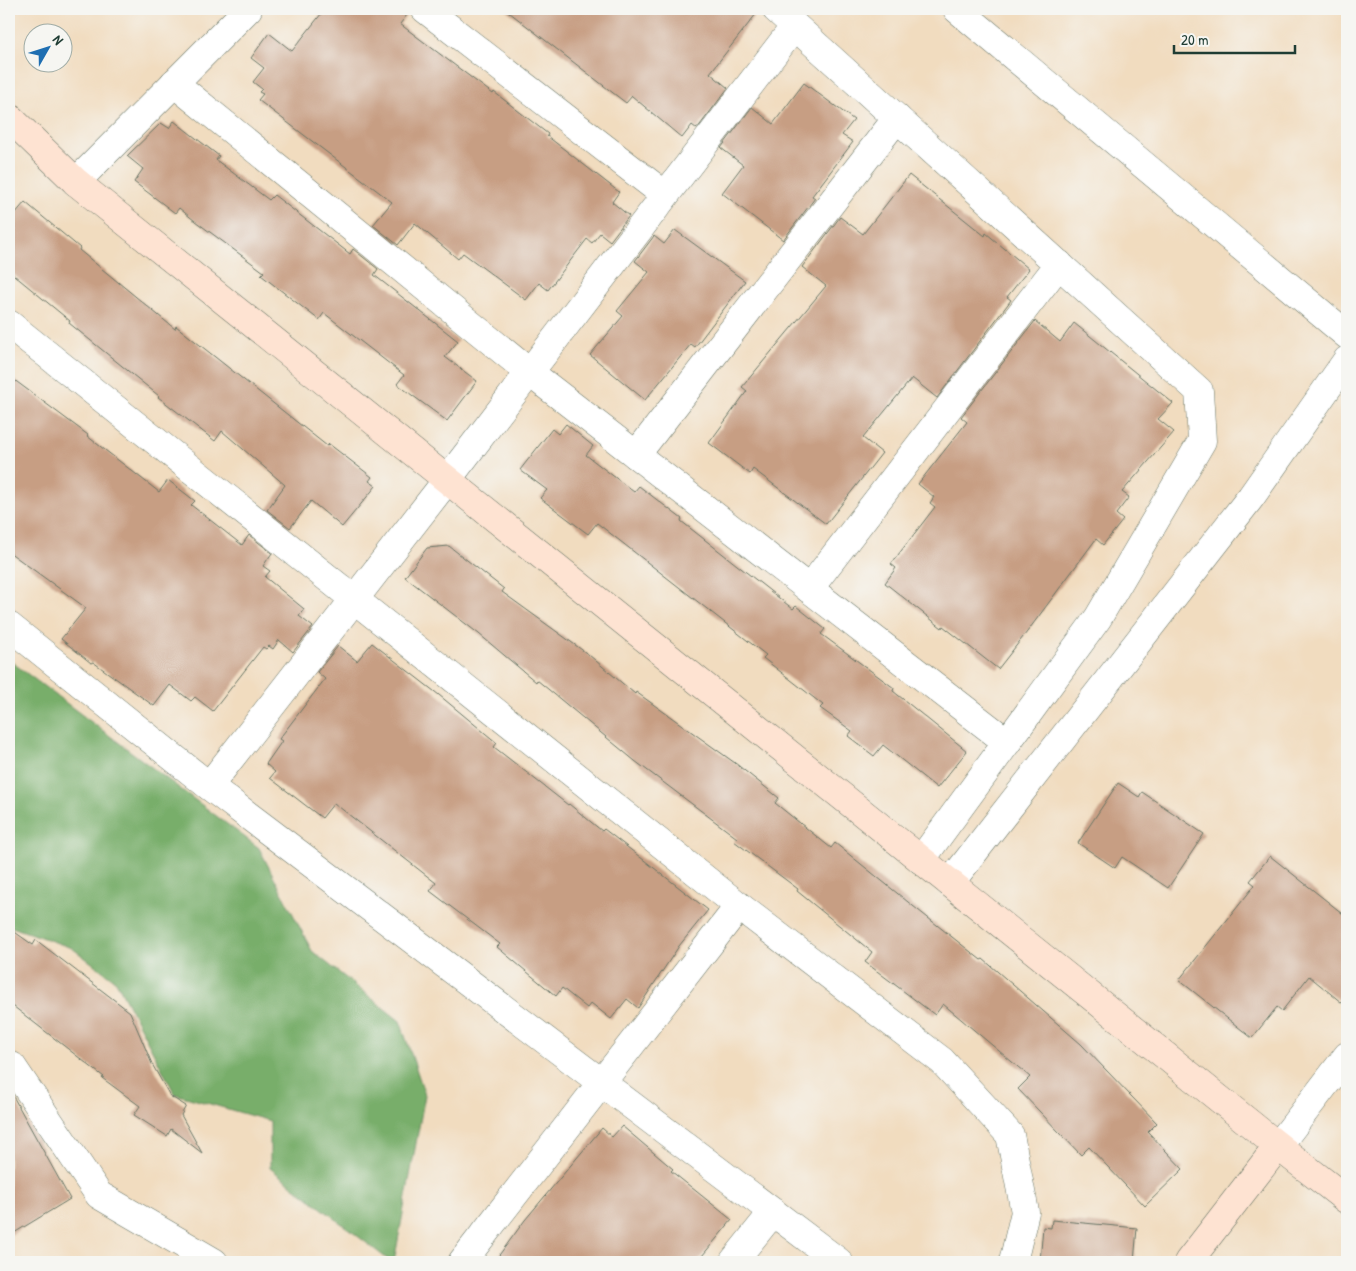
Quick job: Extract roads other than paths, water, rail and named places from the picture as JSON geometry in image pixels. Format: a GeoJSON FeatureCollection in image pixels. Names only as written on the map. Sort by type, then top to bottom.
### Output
{"type":"FeatureCollection","features":[{"type":"Feature","properties":{"kind":"street"},"geometry":{"type":"LineString","coordinates":[[76,182],[248,9]]}},
{"type":"Feature","properties":{"kind":"street"},"geometry":{"type":"LineString","coordinates":[[425,9],[665,195]]}},
{"type":"Feature","properties":{"kind":"street"},"geometry":{"type":"LineString","coordinates":[[957,9],[1347,335]]}},
{"type":"Feature","properties":{"kind":"street"},"geometry":{"type":"LineString","coordinates":[[208,786],[447,480],[665,195],[785,17],[1199,391],[1202,441],[1098,618],[921,860]]}},
{"type":"Feature","properties":{"kind":"street"},"geometry":{"type":"LineString","coordinates":[[174,84],[529,372],[1007,742]]}},
{"type":"Feature","properties":{"kind":"street"},"geometry":{"type":"LineString","coordinates":[[9,117],[76,182],[1347,1200]]}},
{"type":"Feature","properties":{"kind":"street"},"geometry":{"type":"LineString","coordinates":[[636,454],[897,118]]}},
{"type":"Feature","properties":{"kind":"street"},"geometry":{"type":"LineString","coordinates":[[809,589],[1059,264]]}},
{"type":"Feature","properties":{"kind":"street"},"geometry":{"type":"LineString","coordinates":[[9,324],[739,906],[942,1061],[1010,1134],[1025,1212],[1013,1262]]}},
{"type":"Feature","properties":{"kind":"street"},"geometry":{"type":"LineString","coordinates":[[950,883],[1251,497],[1347,360]]}},
{"type":"Feature","properties":{"kind":"street"},"geometry":{"type":"LineString","coordinates":[[9,626],[208,786],[839,1262]]}},
{"type":"Feature","properties":{"kind":"street"},"geometry":{"type":"LineString","coordinates":[[462,1262],[739,906]]}},
{"type":"Feature","properties":{"kind":"street"},"geometry":{"type":"LineString","coordinates":[[1188,1262],[1347,1056]]}},
{"type":"Feature","properties":{"kind":"street"},"geometry":{"type":"LineString","coordinates":[[9,1065],[12,1066],[99,1195],[214,1262]]}},
{"type":"Feature","properties":{"kind":"street"},"geometry":{"type":"LineString","coordinates":[[733,1262],[773,1212]]}}]}
